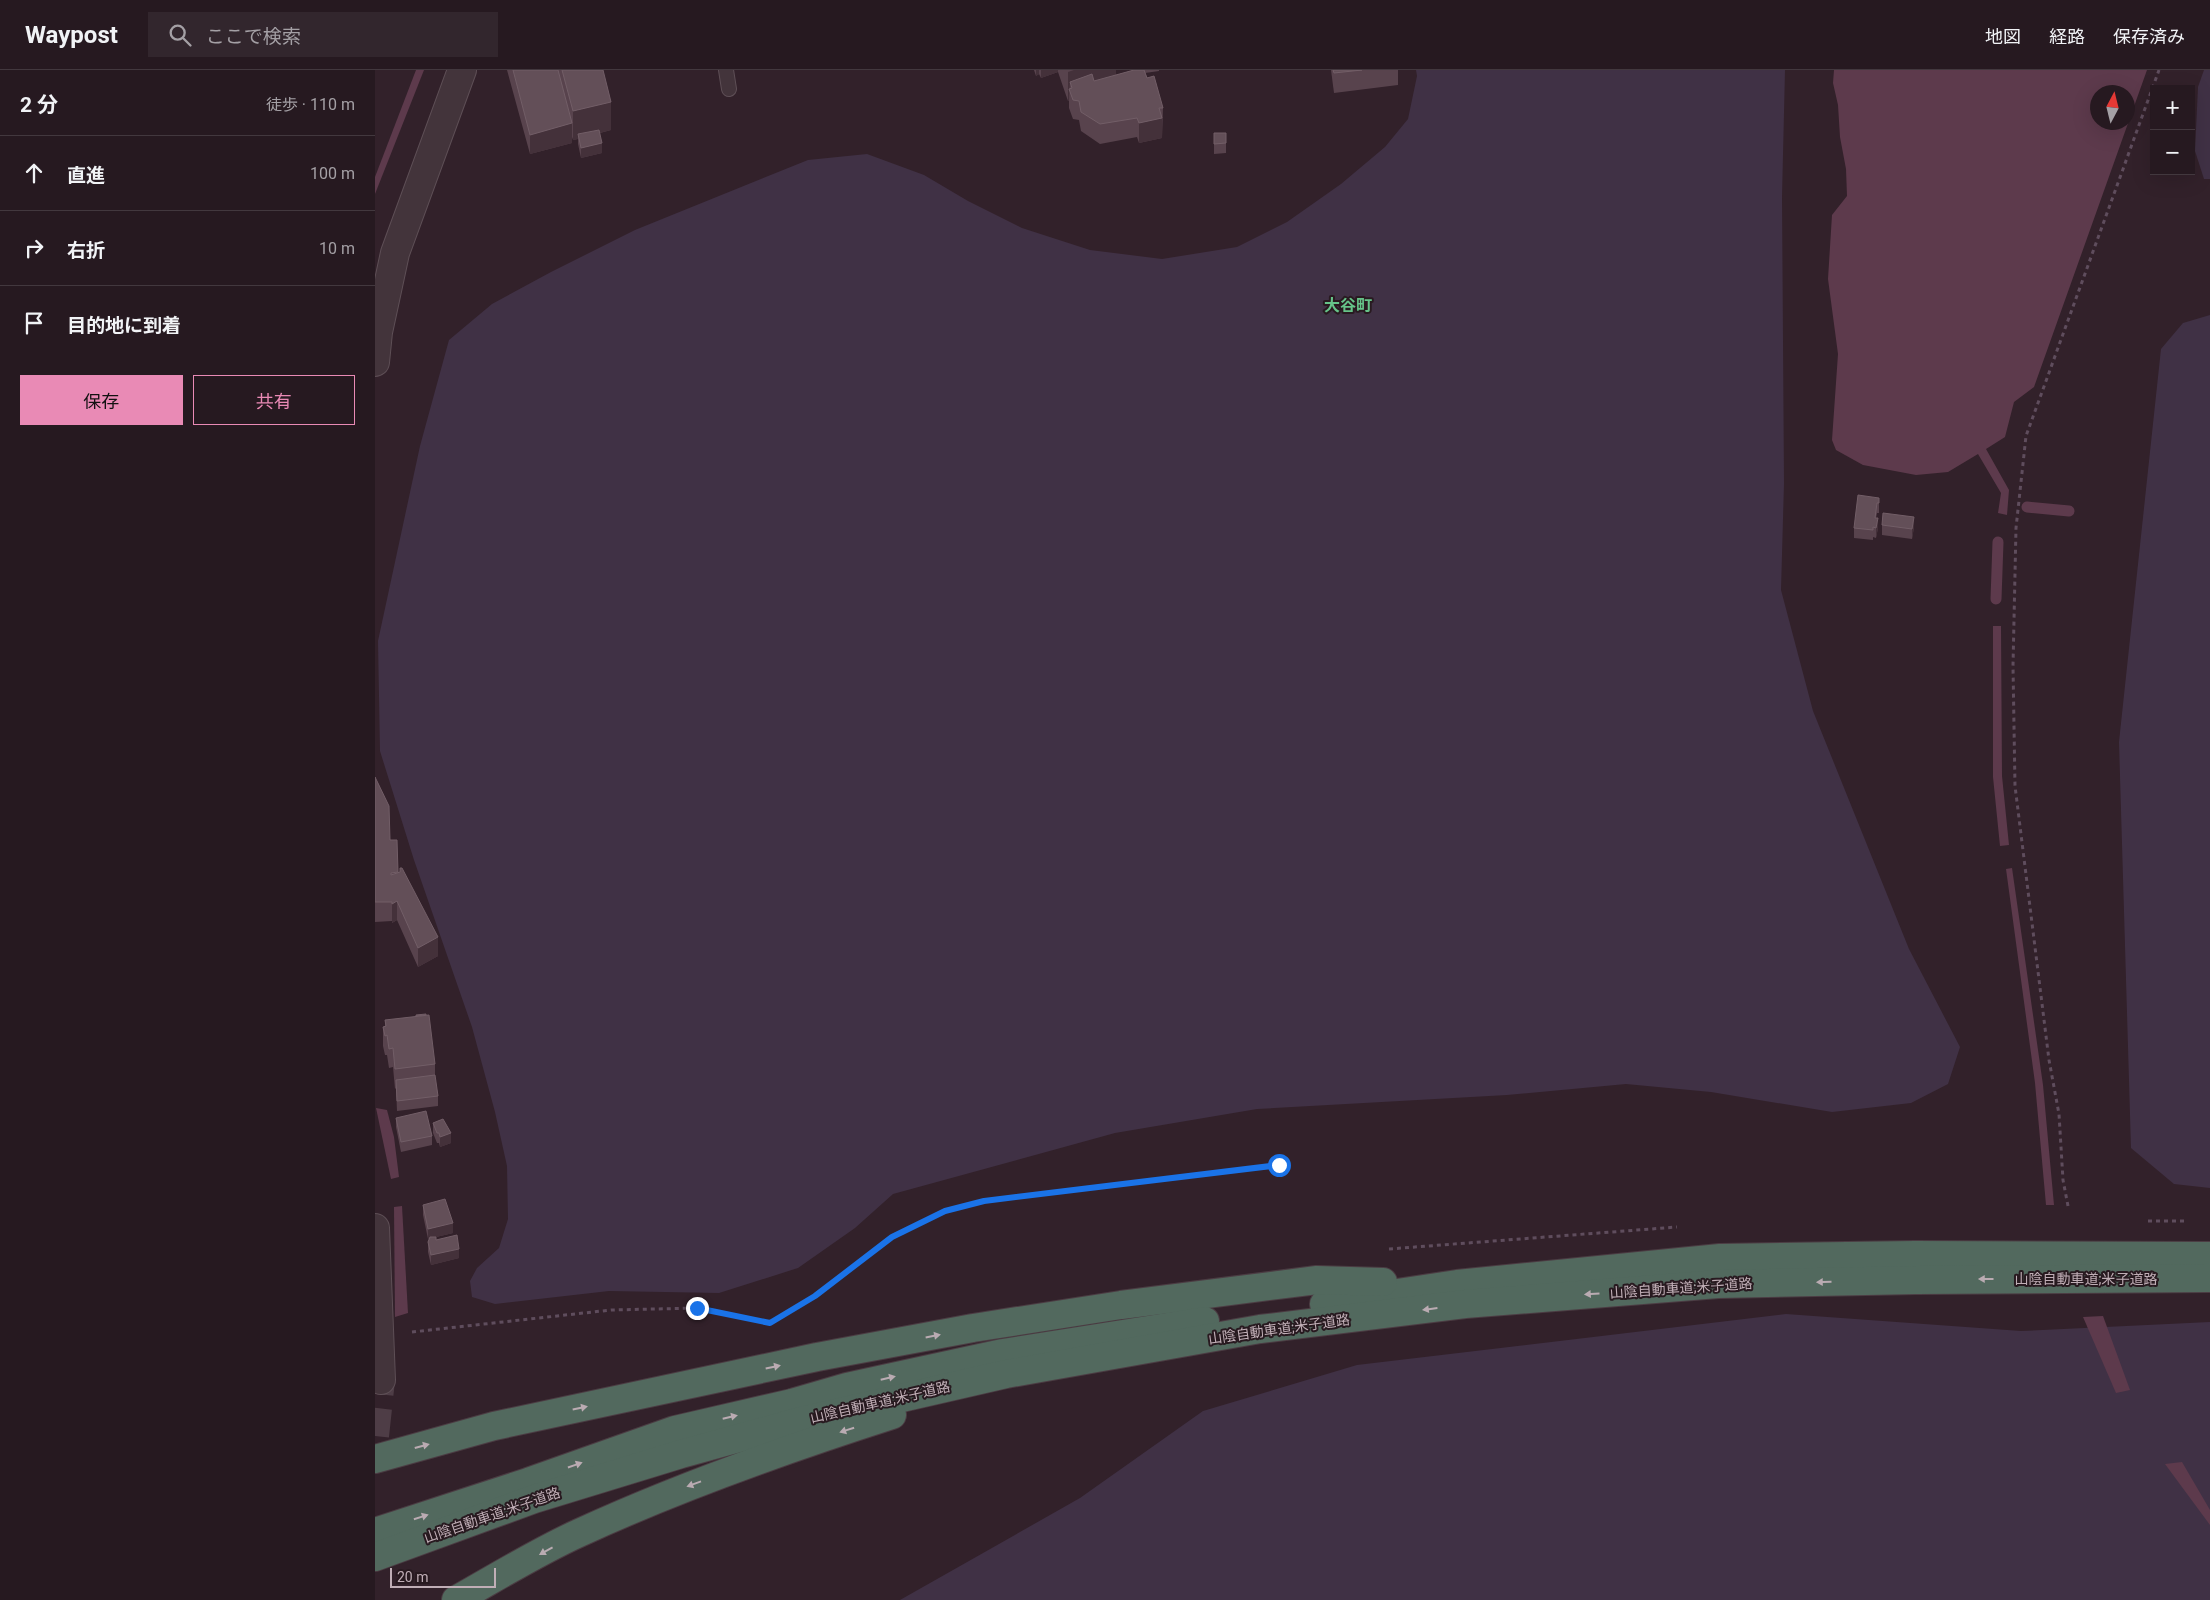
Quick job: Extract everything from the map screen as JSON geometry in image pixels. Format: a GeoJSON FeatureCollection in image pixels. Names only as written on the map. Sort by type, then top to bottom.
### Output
{"type":"FeatureCollection","features":[{"type":"Feature","properties":{"kind":"highway","name":"山陰自動車道;米子道路"},"geometry":{"type":"LineString","coordinates":[[375,1532],[528,1482],[675,1430],[792,1403],[847,1387],[1003,1353],[1457,1284],[1720,1258],[1915,1255],[2210,1256]]}},
{"type":"Feature","properties":{"kind":"highway","name":"山陰自動車道;米子道路"},"geometry":{"type":"LineString","coordinates":[[375,1557],[561,1491],[681,1454],[855,1407],[1006,1374],[1260,1329],[1465,1304],[1718,1284],[1917,1280],[2210,1278]]}},
{"type":"Feature","properties":{"kind":"highway"},"geometry":{"type":"LineString","coordinates":[[375,1459],[494,1426],[817,1357],[982,1327],[1121,1305],[1317,1280],[1457,1284]]}},
{"type":"Feature","properties":{"kind":"highway"},"geometry":{"type":"LineString","coordinates":[[456,1600],[578,1533],[677,1490],[783,1450],[894,1414],[1020,1382],[1338,1320]]}},
{"type":"Feature","properties":{"kind":"street"},"geometry":{"type":"LineString","coordinates":[[375,362],[378,332],[395,253],[462,70]]}},
{"type":"Feature","properties":{"kind":"street"},"geometry":{"type":"LineString","coordinates":[[375,1228],[377,1337],[381,1380]]}},
{"type":"Feature","properties":{"kind":"lane"},"geometry":{"type":"LineString","coordinates":[[727,70],[729,89]]}},
{"type":"Feature","properties":{"kind":"path"},"geometry":{"type":"LineString","coordinates":[[2068,1206],[2063,1180],[2059,1114],[2049,1060],[2015,786],[2013,666],[2016,528],[2026,436],[2159,70]]}},
{"type":"Feature","properties":{"kind":"path"},"geometry":{"type":"LineString","coordinates":[[377,1337],[509,1320],[611,1310],[697,1308],[770,1323],[815,1296],[892,1237],[945,1211],[984,1201],[1279,1165]]}},
{"type":"Feature","properties":{"kind":"shaded area"},"geometry":{"type":"Polygon","coordinates":[[[416,70],[424,70],[375,194],[375,177],[416,70]]]}},
{"type":"Feature","properties":{"kind":"shaded area"},"geometry":{"type":"Polygon","coordinates":[[[1416,70],[1785,70],[1782,197],[1784,483],[1781,590],[1813,711],[1909,949],[1960,1047],[1948,1084],[1911,1103],[1832,1112],[1711,1092],[1626,1084],[1507,1095],[1257,1109],[1115,1133],[893,1194],[855,1228],[798,1268],[719,1293],[609,1291],[495,1304],[472,1297],[470,1281],[477,1268],[499,1248],[508,1219],[507,1166],[495,1112],[472,1027],[414,860],[380,751],[378,641],[420,446],[449,340],[492,304],[551,272],[635,230],[808,160],[867,154],[924,175],[968,201],[1022,228],[1090,250],[1162,259],[1237,247],[1287,222],[1341,184],[1385,147],[1408,119],[1417,76],[1416,70]]]}},
{"type":"Feature","properties":{"kind":"shaded area"},"geometry":{"type":"Polygon","coordinates":[[[1834,70],[2147,70],[2135,104],[2135,85],[2090,85],[2090,130],[2126,130],[2034,387],[2014,402],[2005,437],[1986,449],[2009,490],[2007,515],[1998,513],[2001,493],[1978,454],[1948,472],[1916,475],[1863,465],[1836,450],[1832,440],[1838,354],[1828,279],[1832,215],[1847,196],[1846,169],[1840,137],[1838,105],[1833,83],[1834,70]]]}},
{"type":"Feature","properties":{"kind":"shaded area"},"geometry":{"type":"Polygon","coordinates":[[[2204,70],[2210,70],[2210,179],[2204,179],[2195,151],[2198,87],[2204,70]]]}},
{"type":"Feature","properties":{"kind":"shaded area"},"geometry":{"type":"Polygon","coordinates":[[[2210,315],[2210,1188],[2174,1184],[2131,1148],[2119,742],[2161,349],[2183,323],[2210,315]]]}},
{"type":"Feature","properties":{"kind":"shaded area"},"geometry":{"type":"Polygon","coordinates":[[[1993,626],[2001,626],[2002,776],[2009,845],[2000,846],[1993,777],[1993,626]]]}},
{"type":"Feature","properties":{"kind":"shaded area"},"geometry":{"type":"Polygon","coordinates":[[[2012,868],[2043,1085],[2054,1205],[2046,1205],[2035,1083],[2006,869],[2012,868]]]}},
{"type":"Feature","properties":{"kind":"shaded area"},"geometry":{"type":"Polygon","coordinates":[[[376,1108],[387,1110],[394,1137],[399,1177],[391,1179],[376,1108]]]}},
{"type":"Feature","properties":{"kind":"shaded area"},"geometry":{"type":"Polygon","coordinates":[[[402,1206],[408,1313],[395,1317],[394,1207],[402,1206]]]}},
{"type":"Feature","properties":{"kind":"shaded area"},"geometry":{"type":"Polygon","coordinates":[[[1786,1314],[2021,1331],[2210,1322],[2210,1600],[900,1600],[1080,1498],[1203,1411],[1357,1365],[1786,1314]]]}},
{"type":"Feature","properties":{"kind":"shaded area"},"geometry":{"type":"Polygon","coordinates":[[[2103,1316],[2130,1390],[2116,1393],[2083,1317],[2103,1316]]]}},
{"type":"Feature","properties":{"kind":"shaded area"},"geometry":{"type":"Polygon","coordinates":[[[2182,1462],[2210,1510],[2210,1525],[2165,1464],[2182,1462]]]}},
{"type":"Feature","properties":{"kind":"building"},"geometry":{"type":"Polygon","coordinates":[[[513,70],[558,70],[572,123],[530,135],[513,70]]]}},
{"type":"Feature","properties":{"kind":"building"},"geometry":{"type":"Polygon","coordinates":[[[562,70],[603,70],[611,102],[573,111],[562,70]]]}},
{"type":"Feature","properties":{"kind":"building"},"geometry":{"type":"Polygon","coordinates":[[[1134,70],[1144,70],[1147,78],[1154,76],[1163,108],[1159,108],[1162,118],[1139,123],[1137,118],[1100,124],[1081,112],[1079,101],[1073,100],[1069,89],[1072,88],[1070,82],[1092,74],[1094,81],[1134,70]]]}},
{"type":"Feature","properties":{"kind":"building"},"geometry":{"type":"Polygon","coordinates":[[[1333,70],[1362,70],[1334,73],[1333,70]]]}},
{"type":"Feature","properties":{"kind":"building"},"geometry":{"type":"Polygon","coordinates":[[[599,130],[602,143],[581,148],[578,134],[599,130]]]}},
{"type":"Feature","properties":{"kind":"building"},"geometry":{"type":"Polygon","coordinates":[[[1214,133],[1226,133],[1226,143],[1214,144],[1214,133]]]}},
{"type":"Feature","properties":{"kind":"building"},"geometry":{"type":"Polygon","coordinates":[[[1858,495],[1879,498],[1875,518],[1878,518],[1876,528],[1873,527],[1873,530],[1854,528],[1858,495]]]}},
{"type":"Feature","properties":{"kind":"building"},"geometry":{"type":"Polygon","coordinates":[[[1883,513],[1914,517],[1912,529],[1882,525],[1883,513]]]}},
{"type":"Feature","properties":{"kind":"building"},"geometry":{"type":"Polygon","coordinates":[[[375,777],[389,806],[390,840],[397,840],[398,872],[391,873],[391,875],[400,872],[400,868],[402,868],[438,937],[418,948],[397,901],[392,904],[392,902],[375,902],[375,777]]]}},
{"type":"Feature","properties":{"kind":"building"},"geometry":{"type":"Polygon","coordinates":[[[429,1015],[435,1064],[395,1069],[393,1048],[389,1049],[387,1035],[385,1036],[383,1027],[386,1026],[385,1020],[429,1015]]]}},
{"type":"Feature","properties":{"kind":"building"},"geometry":{"type":"Polygon","coordinates":[[[435,1075],[438,1096],[397,1101],[396,1080],[435,1075]]]}},
{"type":"Feature","properties":{"kind":"building"},"geometry":{"type":"Polygon","coordinates":[[[426,1111],[432,1136],[401,1142],[396,1118],[426,1111]]]}},
{"type":"Feature","properties":{"kind":"building"},"geometry":{"type":"Polygon","coordinates":[[[443,1119],[451,1133],[440,1137],[433,1123],[443,1119]]]}},
{"type":"Feature","properties":{"kind":"building"},"geometry":{"type":"Polygon","coordinates":[[[445,1199],[453,1223],[428,1229],[423,1205],[445,1199]]]}},
{"type":"Feature","properties":{"kind":"building"},"geometry":{"type":"Polygon","coordinates":[[[457,1235],[459,1249],[431,1255],[428,1242],[430,1237],[436,1237],[436,1240],[457,1235]]]}},
{"type":"Feature","properties":{"kind":"waterway"},"geometry":{"type":"LineString","coordinates":[[2027,507],[2069,511]]}},
{"type":"Feature","properties":{"kind":"waterway"},"geometry":{"type":"LineString","coordinates":[[1996,599],[1998,542]]}},
{"type":"Feature","properties":{"kind":"tunnel"},"geometry":{"type":"LineString","coordinates":[[375,1436],[381,1380]]}},
{"type":"Feature","properties":{"kind":"district","name":"大谷町"},"geometry":{"type":"Point","coordinates":[1348,305]}},
{"type":"Feature","properties":{"kind":"route"},"geometry":{"type":"LineString","coordinates":[[697,1308],[770,1323],[815,1296],[892,1237],[945,1211],[984,1201],[1279,1165]]}}]}
